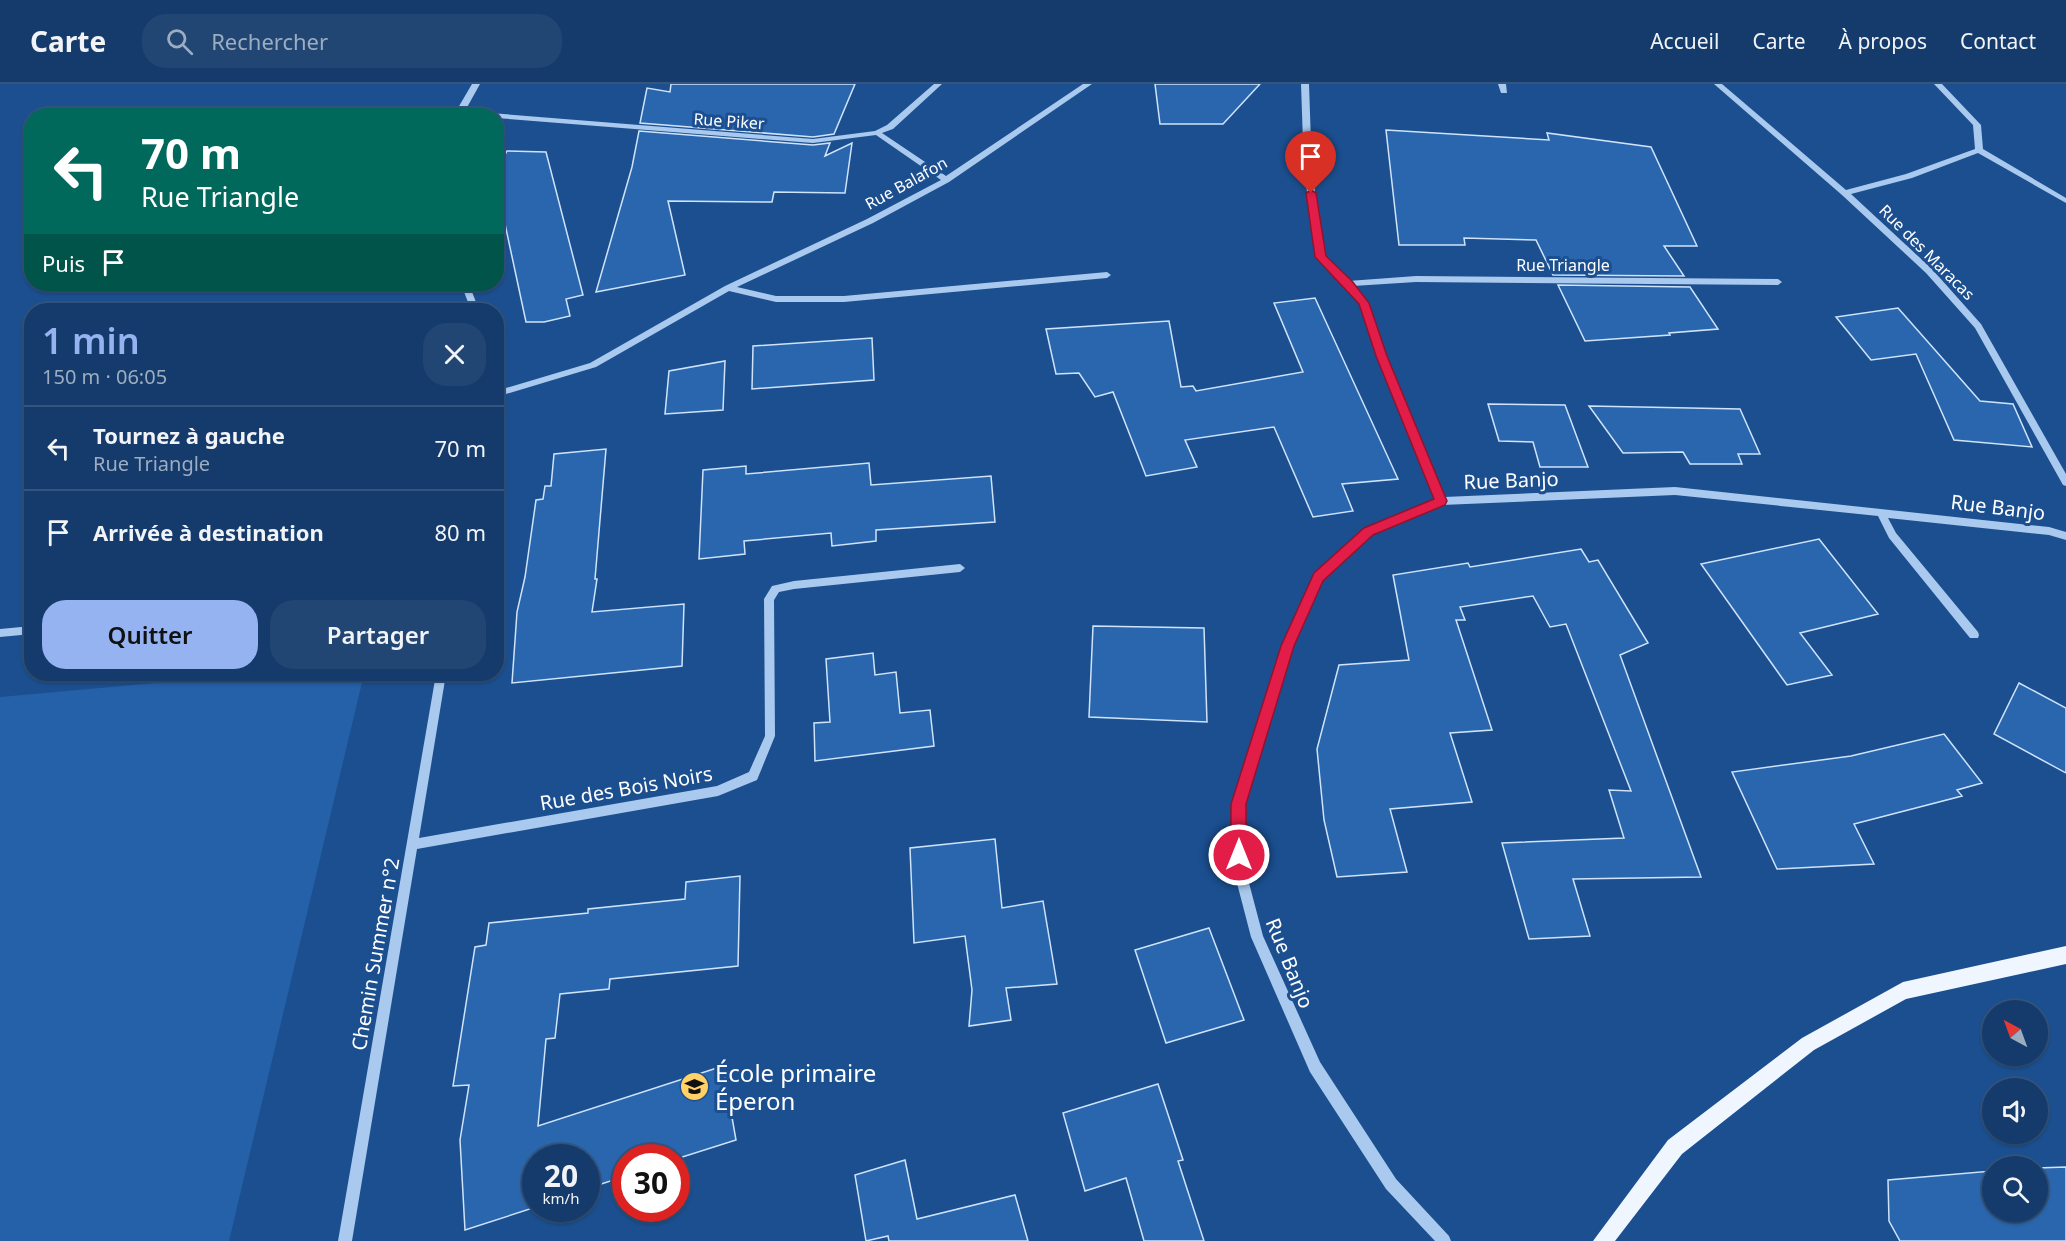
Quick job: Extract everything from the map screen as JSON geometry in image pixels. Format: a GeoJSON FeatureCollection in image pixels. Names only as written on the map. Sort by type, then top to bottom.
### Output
{"type":"FeatureCollection","features":[{"type":"Feature","properties":{"kind":"main road"},"geometry":{"type":"LineString","coordinates":[[1603,1241],[1675,1147],[1808,1044],[1903,992],[2066,955]]}},
{"type":"Feature","properties":{"kind":"street"},"geometry":{"type":"LineString","coordinates":[[462,108],[476,84]]}},
{"type":"Feature","properties":{"kind":"street"},"geometry":{"type":"LineString","coordinates":[[938,84],[890,127],[877,134],[946,180]]}},
{"type":"Feature","properties":{"kind":"street","name":"Rue Balafon"},"geometry":{"type":"LineString","coordinates":[[504,392],[593,365],[728,288],[870,221],[946,180],[1088,84]]}},
{"type":"Feature","properties":{"kind":"street"},"geometry":{"type":"LineString","coordinates":[[1305,84],[1308,172],[1321,257],[1364,303],[1382,356],[1441,501]]}},
{"type":"Feature","properties":{"kind":"street","name":"Rue des Maracas"},"geometry":{"type":"LineString","coordinates":[[1718,84],[1845,193],[1929,271],[1978,326],[2066,482]]}},
{"type":"Feature","properties":{"kind":"street"},"geometry":{"type":"LineString","coordinates":[[1938,84],[1977,125],[1979,150]]}},
{"type":"Feature","properties":{"kind":"street","name":"Rue Piker"},"geometry":{"type":"LineString","coordinates":[[504,117],[813,141],[877,134]]}},
{"type":"Feature","properties":{"kind":"street"},"geometry":{"type":"LineString","coordinates":[[1845,193],[1909,176],[1979,150]]}},
{"type":"Feature","properties":{"kind":"street"},"geometry":{"type":"LineString","coordinates":[[1979,150],[2066,201]]}},
{"type":"Feature","properties":{"kind":"street"},"geometry":{"type":"LineString","coordinates":[[728,288],[776,300],[844,299],[1107,275]]}},
{"type":"Feature","properties":{"kind":"street","name":"Rue Triangle"},"geometry":{"type":"LineString","coordinates":[[1348,284],[1416,279],[1778,282]]}},
{"type":"Feature","properties":{"kind":"street","name":"Rue Banjo"},"geometry":{"type":"LineString","coordinates":[[1444,1241],[1391,1184],[1315,1067],[1257,938],[1238,864],[1239,804],[1287,646],[1318,577],[1368,531],[1441,501],[1675,491],[2049,531],[2066,536]]}},
{"type":"Feature","properties":{"kind":"street"},"geometry":{"type":"LineString","coordinates":[[1881,512],[1892,535],[1974,635]]}},
{"type":"Feature","properties":{"kind":"street","name":"Rue des Bois Noirs"},"geometry":{"type":"LineString","coordinates":[[414,844],[718,791],[753,776],[770,736],[769,599],[776,590],[794,585],[960,568]]}},
{"type":"Feature","properties":{"kind":"street"},"geometry":{"type":"LineString","coordinates":[[0,633],[24,631]]}},
{"type":"Feature","properties":{"kind":"street","name":"Chemin Summer n°2"},"geometry":{"type":"LineString","coordinates":[[345,1241],[440,681]]}},
{"type":"Feature","properties":{"kind":"shaded area"},"geometry":{"type":"Polygon","coordinates":[[[177,681],[362,681],[229,1241],[0,1241],[0,697],[177,681]]]}},
{"type":"Feature","properties":{"kind":"building"},"geometry":{"type":"Polygon","coordinates":[[[671,84],[855,84],[834,134],[813,137],[640,123],[647,88],[670,92],[671,84]]]}},
{"type":"Feature","properties":{"kind":"building"},"geometry":{"type":"Polygon","coordinates":[[[1155,84],[1260,84],[1223,124],[1160,124],[1155,84]]]}},
{"type":"Feature","properties":{"kind":"building"},"geometry":{"type":"Polygon","coordinates":[[[1386,130],[1549,140],[1547,133],[1651,147],[1697,246],[1664,246],[1684,276],[1553,275],[1536,240],[1464,238],[1465,245],[1399,245],[1386,130]]]}},
{"type":"Feature","properties":{"kind":"building"},"geometry":{"type":"Polygon","coordinates":[[[639,131],[813,145],[830,143],[825,156],[852,143],[845,193],[774,192],[772,202],[668,201],[685,275],[596,292],[632,167],[639,131]]]}},
{"type":"Feature","properties":{"kind":"building"},"geometry":{"type":"Polygon","coordinates":[[[507,151],[546,152],[583,295],[566,299],[570,316],[544,322],[526,322],[504,219],[504,157],[507,151]]]}},
{"type":"Feature","properties":{"kind":"building"},"geometry":{"type":"Polygon","coordinates":[[[1558,285],[1690,287],[1718,329],[1585,341],[1558,285]]]}},
{"type":"Feature","properties":{"kind":"building"},"geometry":{"type":"Polygon","coordinates":[[[1315,298],[1398,479],[1342,484],[1353,511],[1313,517],[1274,427],[1185,440],[1197,467],[1146,476],[1113,392],[1095,397],[1079,373],[1056,374],[1046,329],[1169,321],[1181,387],[1193,386],[1196,391],[1303,372],[1274,303],[1315,298]]]}},
{"type":"Feature","properties":{"kind":"building"},"geometry":{"type":"Polygon","coordinates":[[[1898,308],[1980,401],[2013,404],[2032,447],[1954,440],[1916,354],[1871,360],[1836,317],[1898,308]]]}},
{"type":"Feature","properties":{"kind":"building"},"geometry":{"type":"Polygon","coordinates":[[[872,338],[874,380],[752,389],[753,346],[872,338]]]}},
{"type":"Feature","properties":{"kind":"building"},"geometry":{"type":"Polygon","coordinates":[[[725,361],[723,410],[665,414],[669,371],[725,361]]]}},
{"type":"Feature","properties":{"kind":"building"},"geometry":{"type":"Polygon","coordinates":[[[1488,404],[1565,405],[1588,467],[1540,467],[1533,442],[1499,441],[1488,404]]]}},
{"type":"Feature","properties":{"kind":"building"},"geometry":{"type":"Polygon","coordinates":[[[1589,406],[1740,409],[1760,454],[1738,454],[1742,464],[1690,464],[1683,452],[1623,453],[1589,406]]]}},
{"type":"Feature","properties":{"kind":"building"},"geometry":{"type":"Polygon","coordinates":[[[606,449],[595,579],[597,579],[592,612],[684,604],[682,666],[512,683],[517,612],[525,577],[536,500],[543,499],[545,486],[551,486],[554,454],[606,449]]]}},
{"type":"Feature","properties":{"kind":"building"},"geometry":{"type":"Polygon","coordinates":[[[869,463],[871,485],[991,476],[995,522],[876,530],[876,541],[832,546],[831,533],[744,541],[745,554],[699,559],[703,470],[746,466],[746,474],[869,463]]]}},
{"type":"Feature","properties":{"kind":"building"},"geometry":{"type":"Polygon","coordinates":[[[1819,539],[1878,614],[1800,633],[1832,675],[1787,685],[1701,564],[1819,539]]]}},
{"type":"Feature","properties":{"kind":"building"},"geometry":{"type":"Polygon","coordinates":[[[1581,549],[1589,562],[1598,560],[1648,643],[1620,655],[1701,877],[1573,879],[1590,936],[1529,939],[1502,843],[1624,838],[1609,790],[1631,791],[1566,624],[1550,627],[1533,596],[1460,607],[1465,620],[1456,620],[1492,730],[1450,733],[1472,802],[1390,809],[1407,872],[1337,877],[1324,820],[1317,749],[1339,665],[1409,660],[1393,575],[1468,563],[1470,567],[1581,549]]]}},
{"type":"Feature","properties":{"kind":"building"},"geometry":{"type":"Polygon","coordinates":[[[1093,626],[1204,628],[1207,722],[1089,717],[1093,626]]]}},
{"type":"Feature","properties":{"kind":"building"},"geometry":{"type":"Polygon","coordinates":[[[873,653],[875,675],[896,672],[900,713],[930,710],[934,746],[815,761],[814,723],[830,722],[826,659],[873,653]]]}},
{"type":"Feature","properties":{"kind":"building"},"geometry":{"type":"Polygon","coordinates":[[[2019,683],[2066,708],[2066,773],[1994,734],[2019,683]]]}},
{"type":"Feature","properties":{"kind":"building"},"geometry":{"type":"Polygon","coordinates":[[[1944,734],[1982,783],[1957,790],[1962,796],[1854,824],[1874,864],[1777,869],[1732,772],[1851,756],[1944,734]]]}},
{"type":"Feature","properties":{"kind":"building"},"geometry":{"type":"Polygon","coordinates":[[[995,839],[1002,908],[1043,901],[1057,984],[1006,988],[1011,1020],[969,1026],[972,990],[965,936],[914,943],[910,848],[995,839]]]}},
{"type":"Feature","properties":{"kind":"building"},"geometry":{"type":"Polygon","coordinates":[[[740,876],[738,966],[610,979],[609,989],[560,994],[555,1038],[546,1039],[538,1126],[723,1066],[736,1140],[690,1155],[690,1144],[612,1144],[612,1181],[600,1184],[600,1144],[522,1144],[522,1212],[465,1230],[460,1140],[469,1085],[453,1086],[475,947],[486,945],[489,923],[588,913],[588,909],[685,899],[686,882],[740,876]]]}},
{"type":"Feature","properties":{"kind":"building"},"geometry":{"type":"Polygon","coordinates":[[[1209,928],[1244,1020],[1166,1043],[1135,950],[1209,928]]]}},
{"type":"Feature","properties":{"kind":"building"},"geometry":{"type":"Polygon","coordinates":[[[1158,1084],[1183,1160],[1178,1161],[1204,1241],[1144,1241],[1126,1178],[1085,1191],[1063,1113],[1158,1084]]]}},
{"type":"Feature","properties":{"kind":"building"},"geometry":{"type":"Polygon","coordinates":[[[905,1160],[917,1219],[1015,1195],[1028,1241],[889,1241],[888,1236],[866,1241],[855,1175],[905,1160]]]}},
{"type":"Feature","properties":{"kind":"building"},"geometry":{"type":"Polygon","coordinates":[[[2066,1167],[2066,1241],[1900,1241],[1889,1221],[1888,1180],[1982,1172],[1982,1222],[2048,1222],[2048,1168],[2066,1167]]]}},
{"type":"Feature","properties":{"kind":"place","name":"École primaire Éperon"},"geometry":{"type":"Point","coordinates":[694,1086]}},
{"type":"Feature","properties":{"kind":"route"},"geometry":{"type":"LineString","coordinates":[[1239,855],[1239,804],[1287,646],[1318,577],[1368,531],[1441,501],[1382,356],[1364,303],[1321,257],[1311,193]]}}]}
